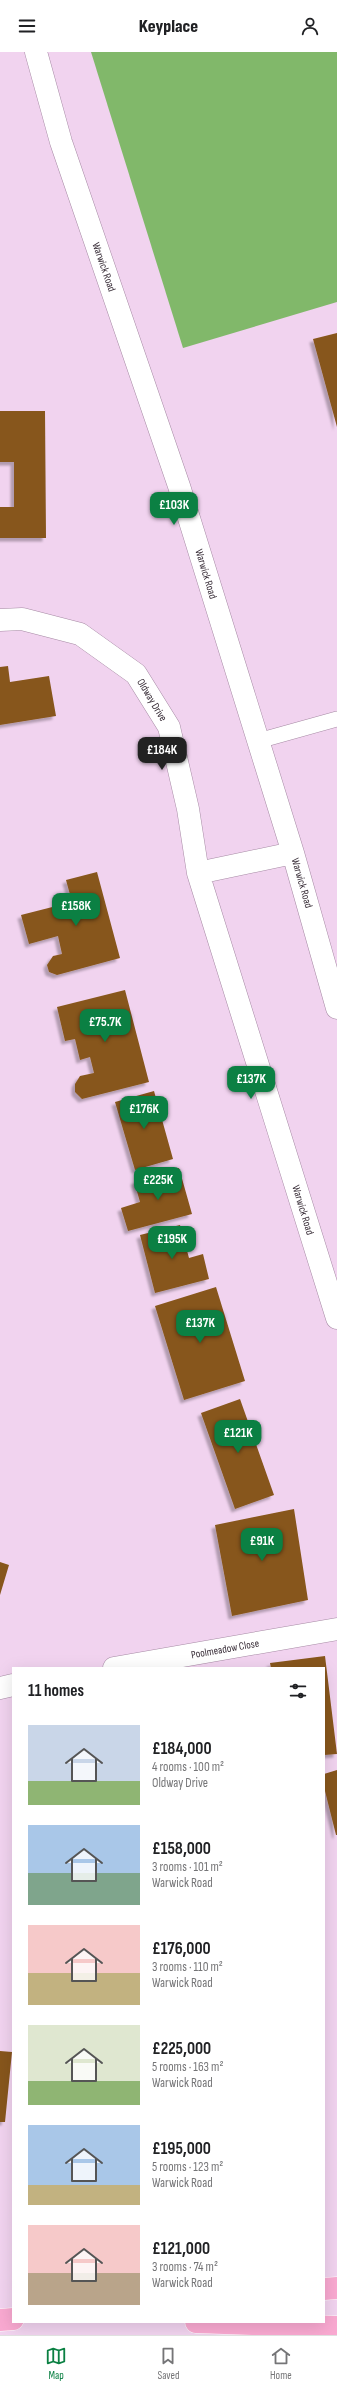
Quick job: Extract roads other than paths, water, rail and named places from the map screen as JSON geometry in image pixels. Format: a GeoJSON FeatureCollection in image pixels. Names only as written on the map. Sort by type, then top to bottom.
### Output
{"type":"FeatureCollection","features":[{"type":"Feature","properties":{"kind":"highway"},"geometry":{"type":"LineString","coordinates":[[325,2289],[337,2288]]}},
{"type":"Feature","properties":{"kind":"highway"},"geometry":{"type":"LineString","coordinates":[[0,2320],[12,2319]]}},
{"type":"Feature","properties":{"kind":"highway"},"geometry":{"type":"LineString","coordinates":[[224,2323],[337,2327]]}},
{"type":"Feature","properties":{"kind":"street","name":"Warwick Road"},"geometry":{"type":"LineString","coordinates":[[36,52],[61,142],[179,486],[293,853],[337,1008]]}},
{"type":"Feature","properties":{"kind":"street","name":"Oldway Drive"},"geometry":{"type":"LineString","coordinates":[[0,620],[22,619],[80,634],[136,674],[169,727],[188,809],[198,873]]}},
{"type":"Feature","properties":{"kind":"street"},"geometry":{"type":"LineString","coordinates":[[198,873],[293,853]]}},
{"type":"Feature","properties":{"kind":"street","name":"Warwick Road"},"geometry":{"type":"LineString","coordinates":[[198,873],[337,1318]]}},
{"type":"Feature","properties":{"kind":"street","name":"Poolmeadow Close"},"geometry":{"type":"LineString","coordinates":[[120,1667],[337,1630]]}},
{"type":"Feature","properties":{"kind":"street"},"geometry":{"type":"LineString","coordinates":[[0,1688],[12,1685]]}},
{"type":"Feature","properties":{"kind":"lane"},"geometry":{"type":"LineString","coordinates":[[258,741],[337,719]]}}]}
